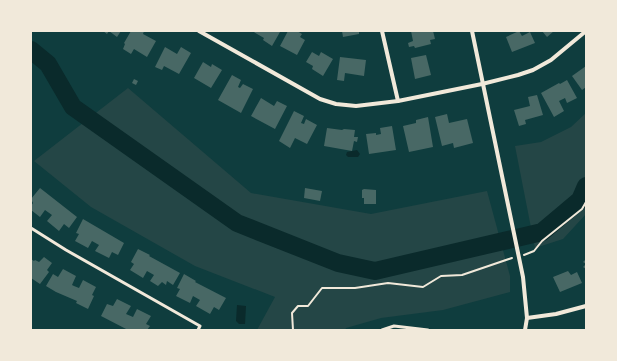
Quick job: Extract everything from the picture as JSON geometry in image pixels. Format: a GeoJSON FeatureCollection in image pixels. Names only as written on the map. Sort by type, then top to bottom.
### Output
{"type":"FeatureCollection","features":[{"type":"Feature","properties":{"kind":"street"},"geometry":{"type":"LineString","coordinates":[[199,31],[320,99],[336,104],[356,106],[398,101],[518,75],[533,70],[551,60],[586,31]]}},
{"type":"Feature","properties":{"kind":"street"},"geometry":{"type":"LineString","coordinates":[[382,31],[398,101]]}},
{"type":"Feature","properties":{"kind":"street"},"geometry":{"type":"LineString","coordinates":[[472,31],[523,277],[527,318],[525,330]]}},
{"type":"Feature","properties":{"kind":"street"},"geometry":{"type":"LineString","coordinates":[[527,318],[556,314],[586,307]]}},
{"type":"Feature","properties":{"kind":"lane"},"geometry":{"type":"LineString","coordinates":[[31,228],[66,250],[200,326],[198,330]]}},
{"type":"Feature","properties":{"kind":"lane"},"geometry":{"type":"LineString","coordinates":[[382,330],[394,326],[428,330]]}},
{"type":"Feature","properties":{"kind":"path"},"geometry":{"type":"LineString","coordinates":[[520,256],[534,252],[542,241],[582,209],[586,202]]}},
{"type":"Feature","properties":{"kind":"path"},"geometry":{"type":"LineString","coordinates":[[293,330],[292,313],[298,306],[308,306],[322,288],[355,288],[388,283],[423,288],[442,276],[462,275],[513,258]]}},
{"type":"Feature","properties":{"kind":"shaded area"},"geometry":{"type":"Polygon","coordinates":[[[128,88],[251,193],[371,214],[487,191],[510,276],[510,292],[443,310],[381,318],[346,328],[345,330],[257,330],[275,297],[195,266],[91,207],[34,161],[128,88]]]}},
{"type":"Feature","properties":{"kind":"shaded area"},"geometry":{"type":"Polygon","coordinates":[[[586,113],[586,214],[563,239],[535,248],[515,146],[541,142],[571,127],[586,113]]]}},
{"type":"Feature","properties":{"kind":"shaded area"},"geometry":{"type":"Polygon","coordinates":[[[357,150],[360,154],[358,157],[348,157],[346,155],[347,152],[357,150]]]}},
{"type":"Feature","properties":{"kind":"shaded area"},"geometry":{"type":"Polygon","coordinates":[[[237,305],[246,306],[245,324],[239,324],[236,321],[237,305]]]}},
{"type":"Feature","properties":{"kind":"building"},"geometry":{"type":"Polygon","coordinates":[[[109,31],[121,31],[117,37],[109,31]]]}},
{"type":"Feature","properties":{"kind":"building"},"geometry":{"type":"Polygon","coordinates":[[[131,31],[144,31],[143,34],[156,41],[147,57],[134,49],[131,54],[123,49],[124,43],[131,31]]]}},
{"type":"Feature","properties":{"kind":"building"},"geometry":{"type":"Polygon","coordinates":[[[252,31],[280,32],[272,46],[263,40],[264,38],[252,31]]]}},
{"type":"Feature","properties":{"kind":"building"},"geometry":{"type":"Polygon","coordinates":[[[288,31],[297,31],[302,34],[300,37],[305,40],[297,55],[280,46],[288,31]]]}},
{"type":"Feature","properties":{"kind":"building"},"geometry":{"type":"Polygon","coordinates":[[[342,31],[359,31],[359,34],[343,37],[342,31]]]}},
{"type":"Feature","properties":{"kind":"building"},"geometry":{"type":"Polygon","coordinates":[[[411,31],[433,31],[435,39],[430,40],[431,44],[415,48],[414,46],[409,47],[408,43],[413,41],[411,31]]]}},
{"type":"Feature","properties":{"kind":"building"},"geometry":{"type":"Polygon","coordinates":[[[519,31],[522,36],[530,32],[535,43],[512,52],[506,37],[519,31]]]}},
{"type":"Feature","properties":{"kind":"building"},"geometry":{"type":"Polygon","coordinates":[[[542,31],[554,31],[547,37],[542,31]]]}},
{"type":"Feature","properties":{"kind":"building"},"geometry":{"type":"Polygon","coordinates":[[[165,47],[177,54],[181,47],[191,53],[179,74],[164,66],[162,70],[155,67],[165,47]]]}},
{"type":"Feature","properties":{"kind":"building"},"geometry":{"type":"Polygon","coordinates":[[[312,52],[319,56],[321,52],[333,59],[323,76],[312,69],[313,66],[306,62],[312,52]]]}},
{"type":"Feature","properties":{"kind":"building"},"geometry":{"type":"Polygon","coordinates":[[[426,55],[431,75],[415,79],[411,58],[426,55]]]}},
{"type":"Feature","properties":{"kind":"building"},"geometry":{"type":"Polygon","coordinates":[[[340,57],[366,60],[364,76],[345,73],[344,81],[337,80],[340,57]]]}},
{"type":"Feature","properties":{"kind":"building"},"geometry":{"type":"Polygon","coordinates":[[[203,62],[211,67],[212,64],[222,70],[211,88],[194,78],[203,62]]]}},
{"type":"Feature","properties":{"kind":"building"},"geometry":{"type":"Polygon","coordinates":[[[586,66],[586,87],[582,90],[572,76],[586,66]]]}},
{"type":"Feature","properties":{"kind":"building"},"geometry":{"type":"Polygon","coordinates":[[[232,75],[241,80],[238,87],[240,88],[243,84],[253,89],[241,113],[218,100],[232,75]]]}},
{"type":"Feature","properties":{"kind":"building"},"geometry":{"type":"Polygon","coordinates":[[[134,79],[138,81],[136,85],[132,83],[134,79]]]}},
{"type":"Feature","properties":{"kind":"building"},"geometry":{"type":"Polygon","coordinates":[[[567,80],[577,98],[567,103],[565,98],[559,101],[564,111],[554,117],[541,93],[567,80]]]}},
{"type":"Feature","properties":{"kind":"building"},"geometry":{"type":"Polygon","coordinates":[[[537,95],[543,115],[525,120],[526,124],[519,126],[514,110],[530,106],[528,97],[537,95]]]}},
{"type":"Feature","properties":{"kind":"building"},"geometry":{"type":"Polygon","coordinates":[[[261,98],[274,106],[277,101],[287,106],[275,129],[251,116],[261,98]]]}},
{"type":"Feature","properties":{"kind":"building"},"geometry":{"type":"Polygon","coordinates":[[[294,111],[304,116],[301,123],[304,124],[306,119],[317,125],[307,144],[295,138],[290,148],[279,141],[294,111]]]}},
{"type":"Feature","properties":{"kind":"building"},"geometry":{"type":"Polygon","coordinates":[[[447,114],[449,123],[467,119],[473,143],[454,148],[453,143],[442,146],[435,117],[447,114]]]}},
{"type":"Feature","properties":{"kind":"building"},"geometry":{"type":"Polygon","coordinates":[[[428,117],[433,147],[409,152],[403,126],[416,123],[416,120],[428,117]]]}},
{"type":"Feature","properties":{"kind":"building"},"geometry":{"type":"Polygon","coordinates":[[[392,126],[396,150],[369,154],[366,134],[381,134],[380,128],[392,126]]]}},
{"type":"Feature","properties":{"kind":"building"},"geometry":{"type":"Polygon","coordinates":[[[327,128],[355,130],[354,137],[358,137],[357,142],[354,141],[352,151],[324,146],[327,128]]]}},
{"type":"Feature","properties":{"kind":"building"},"geometry":{"type":"Polygon","coordinates":[[[40,188],[77,217],[69,228],[64,224],[59,231],[47,221],[52,215],[45,210],[40,217],[31,210],[33,203],[31,199],[40,188]]]}},
{"type":"Feature","properties":{"kind":"building"},"geometry":{"type":"Polygon","coordinates":[[[305,188],[322,191],[320,201],[304,198],[305,188]]]}},
{"type":"Feature","properties":{"kind":"building"},"geometry":{"type":"Polygon","coordinates":[[[362,190],[376,190],[376,204],[364,204],[362,190]]]}},
{"type":"Feature","properties":{"kind":"building"},"geometry":{"type":"Polygon","coordinates":[[[83,219],[124,243],[118,255],[112,252],[109,258],[95,251],[99,245],[92,241],[88,248],[75,241],[79,234],[76,233],[83,219]]]}},
{"type":"Feature","properties":{"kind":"building"},"geometry":{"type":"Polygon","coordinates":[[[138,249],[180,273],[173,285],[167,281],[166,285],[162,282],[158,286],[150,281],[154,275],[147,271],[143,278],[130,270],[134,264],[131,262],[138,249]]]}},
{"type":"Feature","properties":{"kind":"building"},"geometry":{"type":"Polygon","coordinates":[[[44,257],[52,263],[47,270],[49,272],[40,284],[31,278],[31,259],[39,262],[44,257]]]}},
{"type":"Feature","properties":{"kind":"building"},"geometry":{"type":"Polygon","coordinates":[[[63,269],[76,276],[72,285],[79,288],[83,280],[96,287],[88,309],[76,303],[77,301],[46,286],[53,274],[58,277],[63,269]]]}},
{"type":"Feature","properties":{"kind":"building"},"geometry":{"type":"Polygon","coordinates":[[[568,271],[571,275],[577,272],[582,283],[560,292],[553,277],[568,271]]]}},
{"type":"Feature","properties":{"kind":"building"},"geometry":{"type":"Polygon","coordinates":[[[184,274],[196,281],[195,282],[226,298],[219,310],[214,307],[210,314],[196,306],[200,300],[193,296],[190,303],[176,296],[180,289],[177,288],[184,274]]]}},
{"type":"Feature","properties":{"kind":"building"},"geometry":{"type":"Polygon","coordinates":[[[117,299],[131,306],[126,314],[133,317],[137,309],[151,316],[146,324],[150,326],[147,330],[128,330],[101,316],[107,304],[113,306],[117,299]]]}},
{"type":"Feature","properties":{"kind":"waterway"},"geometry":{"type":"LineString","coordinates":[[31,50],[48,64],[73,107],[237,223],[338,263],[375,271],[542,232],[580,200],[586,186]]}}]}
